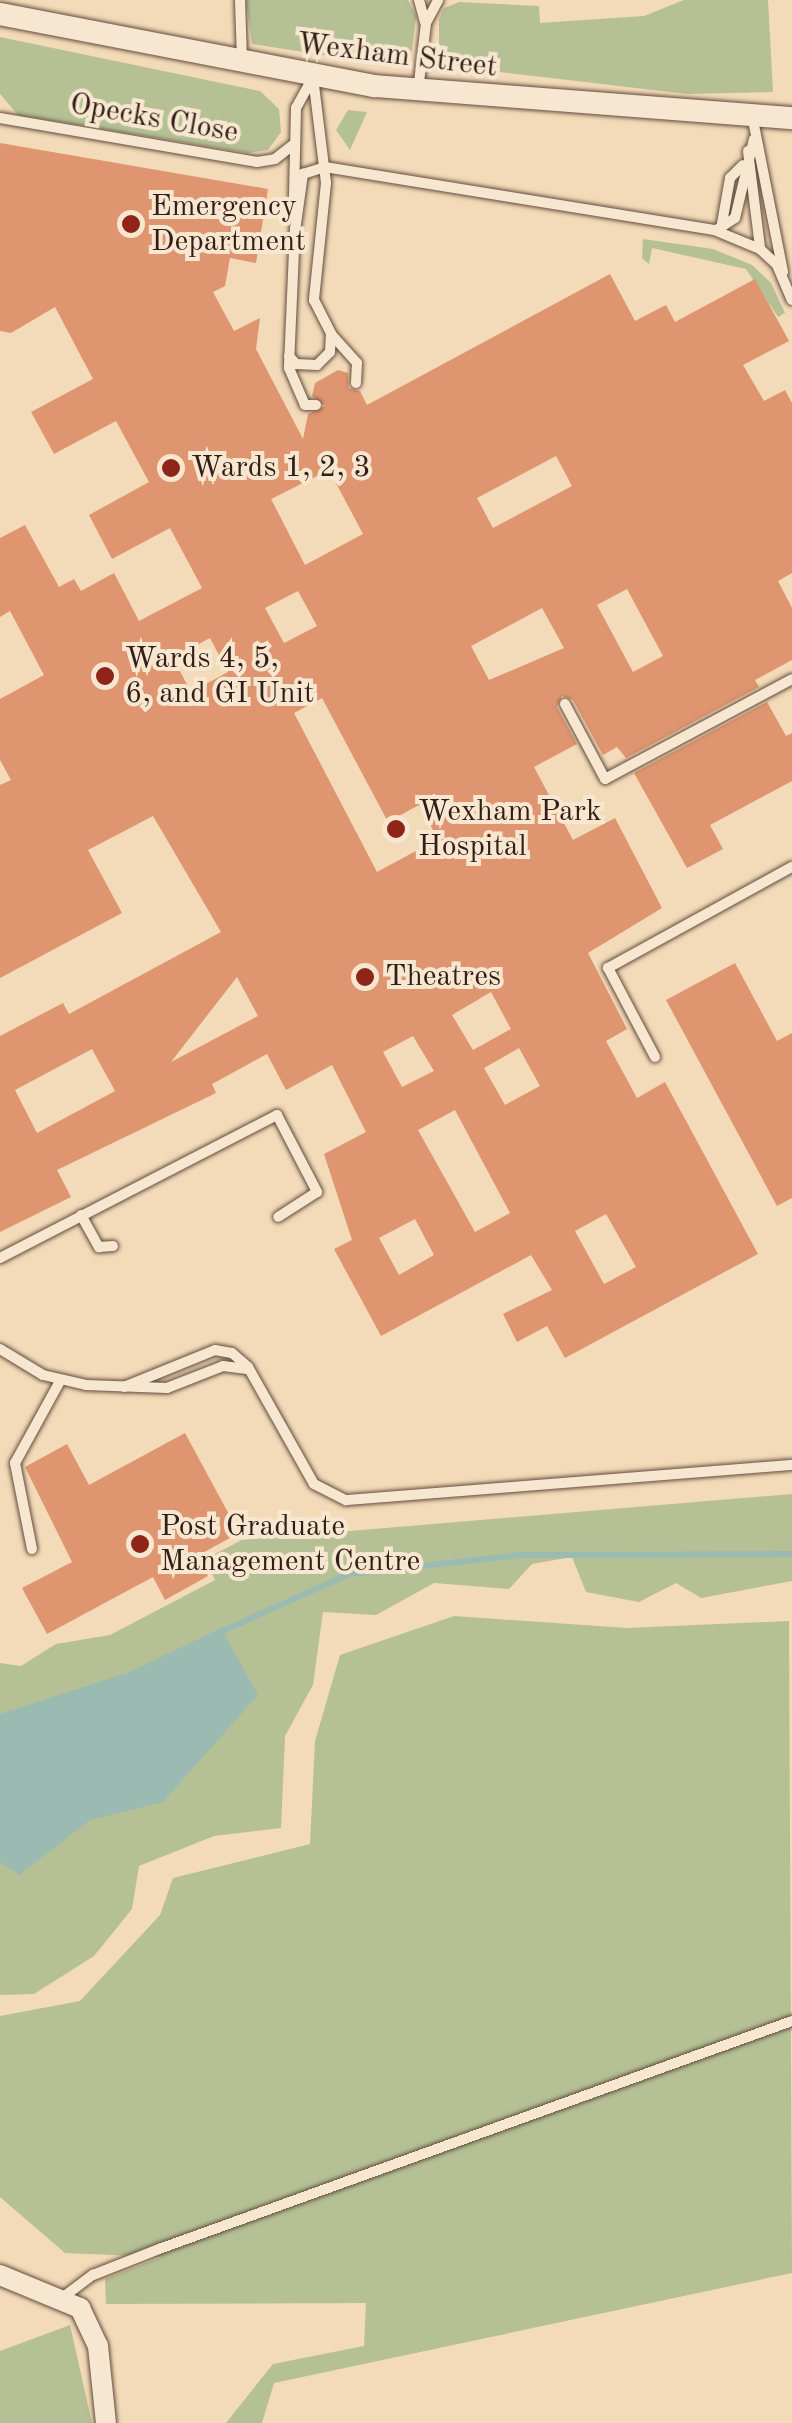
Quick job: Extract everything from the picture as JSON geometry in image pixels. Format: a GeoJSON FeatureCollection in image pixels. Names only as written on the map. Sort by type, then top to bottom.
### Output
{"type":"FeatureCollection","features":[{"type":"Feature","properties":{"kind":"street","name":"Wexham Street"},"geometry":{"type":"LineString","coordinates":[[13,11],[242,65],[418,92],[753,127],[792,118]]}},
{"type":"Feature","properties":{"kind":"street"},"geometry":{"type":"LineString","coordinates":[[0,2275],[80,2308],[98,2346],[106,2423]]}},
{"type":"Feature","properties":{"kind":"lane"},"geometry":{"type":"LineString","coordinates":[[240,0],[242,65]]}},
{"type":"Feature","properties":{"kind":"lane"},"geometry":{"type":"LineString","coordinates":[[419,0],[426,23]]}},
{"type":"Feature","properties":{"kind":"lane"},"geometry":{"type":"LineString","coordinates":[[418,92],[426,23],[438,0]]}},
{"type":"Feature","properties":{"kind":"lane"},"geometry":{"type":"LineString","coordinates":[[314,76],[325,167],[314,300],[331,334],[357,363],[356,382]]}},
{"type":"Feature","properties":{"kind":"lane"},"geometry":{"type":"LineString","coordinates":[[295,231],[297,104],[314,76]]}},
{"type":"Feature","properties":{"kind":"lane","name":"Opecks Close"},"geometry":{"type":"LineString","coordinates":[[0,118],[257,162],[276,159],[294,144]]}},
{"type":"Feature","properties":{"kind":"lane"},"geometry":{"type":"LineString","coordinates":[[717,229],[735,218],[753,127]]}},
{"type":"Feature","properties":{"kind":"lane"},"geometry":{"type":"LineString","coordinates":[[753,127],[785,283],[792,300]]}},
{"type":"Feature","properties":{"kind":"lane"},"geometry":{"type":"LineString","coordinates":[[320,136],[327,154],[347,171]]}},
{"type":"Feature","properties":{"kind":"lane"},"geometry":{"type":"LineString","coordinates":[[748,151],[760,248],[785,283]]}},
{"type":"Feature","properties":{"kind":"lane"},"geometry":{"type":"LineString","coordinates":[[316,405],[303,402],[287,350],[295,231],[304,174],[325,167],[717,229],[760,248]]}},
{"type":"Feature","properties":{"kind":"lane"},"geometry":{"type":"LineString","coordinates":[[288,311],[298,299],[314,300]]}},
{"type":"Feature","properties":{"kind":"lane"},"geometry":{"type":"LineString","coordinates":[[287,350],[296,364],[312,366],[330,352],[331,334]]}},
{"type":"Feature","properties":{"kind":"lane"},"geometry":{"type":"LineString","coordinates":[[565,704],[605,779],[792,679]]}},
{"type":"Feature","properties":{"kind":"lane"},"geometry":{"type":"LineString","coordinates":[[655,1057],[608,968],[792,867]]}},
{"type":"Feature","properties":{"kind":"lane"},"geometry":{"type":"LineString","coordinates":[[0,1258],[277,1115],[317,1192],[278,1217]]}},
{"type":"Feature","properties":{"kind":"lane"},"geometry":{"type":"LineString","coordinates":[[81,1215],[99,1247],[113,1246]]}},
{"type":"Feature","properties":{"kind":"lane"},"geometry":{"type":"LineString","coordinates":[[0,1350],[60,1381],[124,1387],[173,1387],[235,1364],[252,1373]]}},
{"type":"Feature","properties":{"kind":"lane"},"geometry":{"type":"LineString","coordinates":[[124,1387],[216,1350],[238,1356],[252,1373],[314,1484],[346,1500],[792,1465]]}},
{"type":"Feature","properties":{"kind":"lane"},"geometry":{"type":"LineString","coordinates":[[32,1548],[15,1462],[60,1381]]}},
{"type":"Feature","properties":{"kind":"lane"},"geometry":{"type":"LineString","coordinates":[[62,2298],[92,2275],[159,2249],[792,2021]]}},
{"type":"Feature","properties":{"kind":"green space"},"geometry":{"type":"Polygon","coordinates":[[[246,0],[408,0],[416,16],[412,50],[405,68],[252,44],[246,0]]]}},
{"type":"Feature","properties":{"kind":"green space"},"geometry":{"type":"Polygon","coordinates":[[[684,0],[768,0],[773,92],[687,94],[439,65],[439,19],[444,8],[459,2],[539,6],[540,23],[644,16],[684,0]]]}},
{"type":"Feature","properties":{"kind":"green space"},"geometry":{"type":"Polygon","coordinates":[[[0,37],[260,91],[279,109],[281,132],[268,150],[248,153],[18,115],[0,94],[0,37]]]}},
{"type":"Feature","properties":{"kind":"green space"},"geometry":{"type":"Polygon","coordinates":[[[348,110],[367,112],[350,150],[336,130],[348,110]]]}},
{"type":"Feature","properties":{"kind":"green space"},"geometry":{"type":"Polygon","coordinates":[[[643,239],[713,249],[752,265],[771,283],[785,313],[778,317],[746,269],[652,248],[649,264],[642,258],[643,239]]]}},
{"type":"Feature","properties":{"kind":"green space"},"geometry":{"type":"Polygon","coordinates":[[[792,1494],[792,1581],[701,1598],[676,1583],[639,1602],[586,1592],[572,1557],[532,1564],[509,1589],[434,1583],[376,1615],[323,1612],[313,1685],[285,1736],[281,1828],[214,1836],[139,1866],[132,1909],[94,1956],[34,1994],[0,1995],[0,1663],[21,1666],[56,1644],[110,1635],[215,1580],[205,1559],[242,1540],[792,1494]]]}},
{"type":"Feature","properties":{"kind":"green space"},"geometry":{"type":"Polygon","coordinates":[[[454,1616],[627,1628],[789,1621],[792,2273],[274,2383],[262,2423],[226,2423],[273,2364],[364,2346],[366,2303],[106,2304],[105,2279],[161,2257],[65,2253],[0,2197],[0,2016],[80,2001],[160,1915],[173,1878],[310,1844],[315,1741],[340,1655],[454,1616]]]}},
{"type":"Feature","properties":{"kind":"green space"},"geometry":{"type":"Polygon","coordinates":[[[70,2325],[92,2423],[0,2423],[0,2351],[70,2325]]]}},
{"type":"Feature","properties":{"kind":"water"},"geometry":{"type":"Polygon","coordinates":[[[221,1628],[258,1695],[163,1802],[90,1820],[19,1875],[0,1862],[0,1714],[130,1672],[221,1628]]]}},
{"type":"Feature","properties":{"kind":"building"},"geometry":{"type":"Polygon","coordinates":[[[0,143],[268,189],[256,263],[230,258],[225,286],[213,292],[234,331],[260,318],[256,349],[303,439],[308,414],[325,406],[312,396],[315,383],[338,370],[348,373],[349,388],[360,391],[367,405],[610,274],[635,321],[666,305],[675,322],[755,279],[789,341],[743,365],[764,401],[785,390],[792,403],[792,573],[778,581],[792,608],[792,660],[755,680],[759,687],[626,758],[617,747],[603,755],[573,700],[562,696],[557,707],[577,744],[534,767],[573,840],[615,818],[662,908],[588,953],[627,1029],[606,1041],[637,1098],[665,1082],[758,1254],[565,1358],[547,1326],[517,1342],[503,1314],[552,1290],[531,1255],[381,1336],[334,1249],[352,1240],[324,1154],[366,1132],[332,1065],[286,1090],[267,1054],[212,1084],[216,1093],[57,1170],[71,1197],[0,1232],[0,1036],[63,1003],[69,1014],[221,932],[153,816],[88,850],[122,913],[0,978],[0,785],[11,780],[0,760],[0,699],[44,675],[10,611],[0,617],[0,538],[25,525],[59,587],[74,579],[81,591],[114,573],[139,621],[202,588],[170,528],[112,559],[89,515],[149,482],[116,421],[54,454],[31,412],[93,379],[55,307],[11,333],[0,331],[0,143]],[[556,456],[477,498],[493,528],[572,486],[556,456]],[[329,470],[271,499],[305,565],[363,534],[329,470]],[[627,589],[597,605],[633,672],[663,656],[627,589]],[[298,591],[265,608],[284,643],[317,626],[298,591]],[[542,608],[471,646],[489,680],[564,648],[542,608]],[[210,638],[173,658],[191,692],[228,672],[210,638]],[[322,698],[294,713],[377,872],[438,839],[419,805],[388,822],[322,698]],[[237,977],[171,1062],[258,1016],[237,977]],[[491,992],[452,1015],[473,1050],[511,1029],[491,992]],[[413,1036],[383,1052],[402,1087],[434,1071],[413,1036]],[[519,1048],[484,1068],[505,1105],[540,1086],[519,1048]],[[92,1049],[15,1090],[37,1133],[115,1091],[92,1049]],[[455,1110],[418,1130],[475,1232],[510,1213],[455,1110]],[[606,1214],[575,1231],[604,1284],[636,1267],[606,1214]],[[415,1219],[379,1238],[399,1275],[434,1255],[415,1219]]]}},
{"type":"Feature","properties":{"kind":"building"},"geometry":{"type":"Polygon","coordinates":[[[767,702],[786,736],[792,733],[792,781],[710,825],[723,849],[687,868],[634,773],[767,702]]]}},
{"type":"Feature","properties":{"kind":"building"},"geometry":{"type":"Polygon","coordinates":[[[735,963],[777,1041],[792,1033],[792,1198],[777,1206],[666,1000],[735,963]]]}},
{"type":"Feature","properties":{"kind":"building","name":"Post Graduate Management Centre"},"geometry":{"type":"Polygon","coordinates":[[[185,1433],[239,1533],[197,1556],[208,1576],[165,1600],[153,1577],[47,1634],[22,1588],[72,1562],[25,1467],[67,1444],[89,1485],[185,1433]]]}},
{"type":"Feature","properties":{"kind":"waterway"},"geometry":{"type":"LineString","coordinates":[[218,1633],[349,1574],[521,1555],[792,1554]]}},
{"type":"Feature","properties":{"kind":"place","name":"Emergency Department"},"geometry":{"type":"Point","coordinates":[131,224]}},
{"type":"Feature","properties":{"kind":"place","name":"Wards 1, 2, 3"},"geometry":{"type":"Point","coordinates":[171,468]}},
{"type":"Feature","properties":{"kind":"place","name":"Wards 4, 5, 6, and GI Unit"},"geometry":{"type":"Point","coordinates":[105,676]}},
{"type":"Feature","properties":{"kind":"place","name":"Wexham Park Hospital"},"geometry":{"type":"Point","coordinates":[396,829]}},
{"type":"Feature","properties":{"kind":"place","name":"Theatres"},"geometry":{"type":"Point","coordinates":[365,977]}},
{"type":"Feature","properties":{"kind":"place","name":"Post Graduate Management Centre"},"geometry":{"type":"Point","coordinates":[140,1544]}}]}
